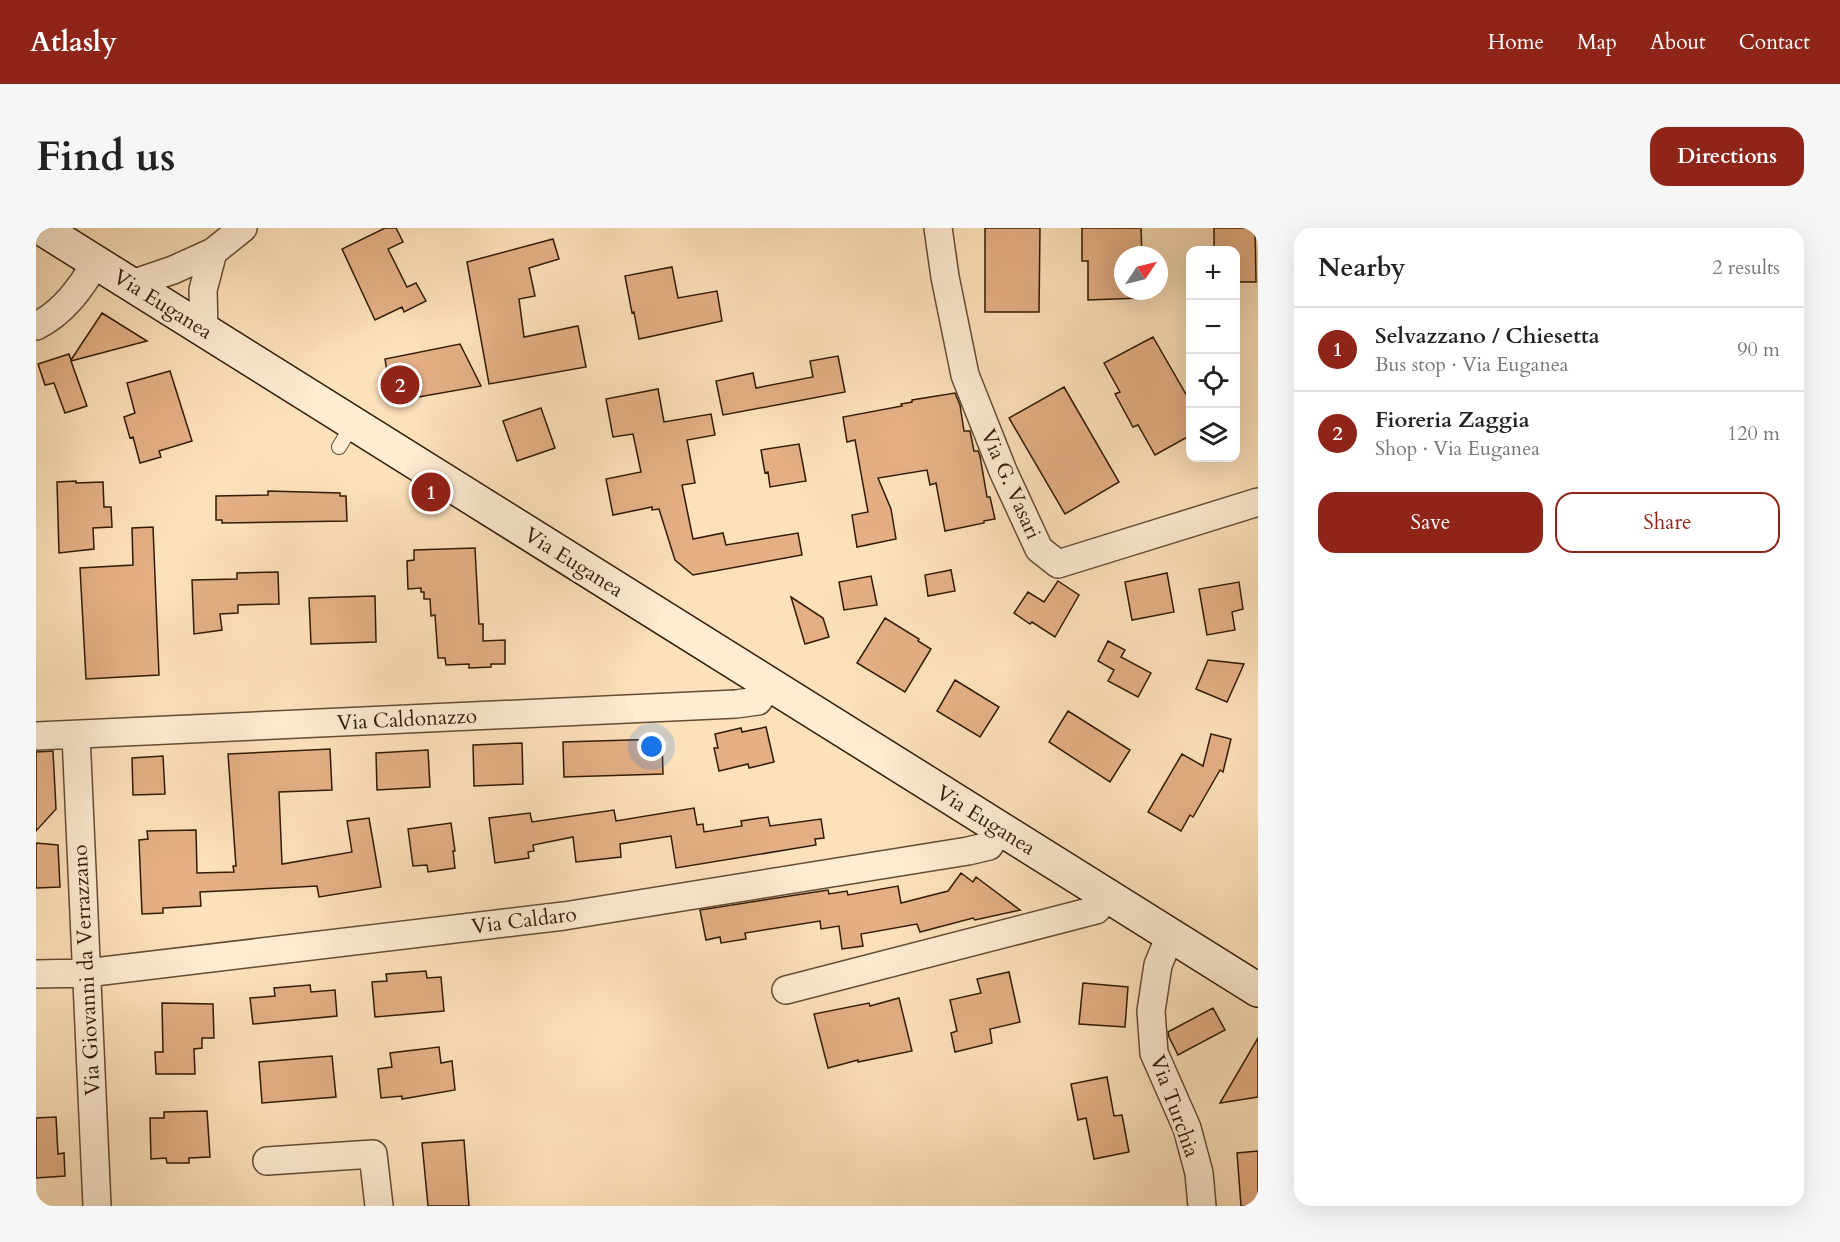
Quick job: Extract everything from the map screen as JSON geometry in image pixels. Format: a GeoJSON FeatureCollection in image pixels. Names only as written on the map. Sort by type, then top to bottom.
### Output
{"type":"FeatureCollection","features":[{"type":"Feature","properties":{"kind":"street","name":"Via Euganea"},"geometry":{"type":"LineString","coordinates":[[41,228],[132,284],[346,435],[770,685],[1258,990]]}},
{"type":"Feature","properties":{"kind":"street"},"geometry":{"type":"LineString","coordinates":[[132,284],[173,270],[213,252],[243,228]]}},
{"type":"Feature","properties":{"kind":"street","name":"Via G. Vasari"},"geometry":{"type":"LineString","coordinates":[[938,228],[945,277],[965,375],[1003,471],[1039,549],[1058,564],[1258,502]]}},
{"type":"Feature","properties":{"kind":"street"},"geometry":{"type":"LineString","coordinates":[[211,338],[203,290],[213,252]]}},
{"type":"Feature","properties":{"kind":"street"},"geometry":{"type":"LineString","coordinates":[[36,326],[51,319],[72,297],[96,262]]}},
{"type":"Feature","properties":{"kind":"street","name":"Via Caldonazzo"},"geometry":{"type":"LineString","coordinates":[[36,736],[736,704],[758,701],[770,685]]}},
{"type":"Feature","properties":{"kind":"street","name":"Via Giovanni da Verrazzano"},"geometry":{"type":"LineString","coordinates":[[76,735],[97,1206]]}},
{"type":"Feature","properties":{"kind":"street","name":"Via Caldaro"},"geometry":{"type":"LineString","coordinates":[[36,974],[86,973],[564,916],[968,851],[989,846],[1000,829]]}},
{"type":"Feature","properties":{"kind":"street"},"geometry":{"type":"LineString","coordinates":[[786,990],[1096,910],[1108,897]]}},
{"type":"Feature","properties":{"kind":"street","name":"Via Turchia"},"geometry":{"type":"LineString","coordinates":[[1170,936],[1158,965],[1151,1011],[1154,1053],[1187,1128],[1199,1173],[1202,1206]]}},
{"type":"Feature","properties":{"kind":"street"},"geometry":{"type":"LineString","coordinates":[[267,1161],[373,1154],[379,1206]]}},
{"type":"Feature","properties":{"kind":"building"},"geometry":{"type":"Polygon","coordinates":[[[385,228],[396,228],[403,242],[388,249],[407,287],[416,283],[426,301],[404,312],[402,307],[375,320],[342,249],[385,228]]]}},
{"type":"Feature","properties":{"kind":"building"},"geometry":{"type":"Polygon","coordinates":[[[985,228],[1040,228],[1039,312],[985,312],[985,228]]]}},
{"type":"Feature","properties":{"kind":"building"},"geometry":{"type":"Polygon","coordinates":[[[1082,228],[1141,228],[1142,246],[1114,246],[1114,299],[1088,300],[1088,261],[1082,261],[1082,228]]]}},
{"type":"Feature","properties":{"kind":"building"},"geometry":{"type":"Polygon","coordinates":[[[1214,228],[1255,228],[1256,282],[1240,282],[1240,246],[1214,246],[1214,228]]]}},
{"type":"Feature","properties":{"kind":"building"},"geometry":{"type":"Polygon","coordinates":[[[553,239],[559,259],[529,268],[535,296],[519,299],[524,337],[578,326],[586,367],[489,384],[467,262],[553,239]]]}},
{"type":"Feature","properties":{"kind":"building"},"geometry":{"type":"Polygon","coordinates":[[[672,267],[678,298],[717,291],[722,321],[639,339],[625,276],[672,267]]]}},
{"type":"Feature","properties":{"kind":"building"},"geometry":{"type":"Polygon","coordinates":[[[102,313],[147,341],[71,361],[87,406],[65,413],[54,383],[45,385],[38,364],[69,354],[71,360],[102,313]]]}},
{"type":"Feature","properties":{"kind":"building"},"geometry":{"type":"Polygon","coordinates":[[[1153,337],[1186,394],[1186,438],[1155,455],[1138,425],[1133,427],[1115,394],[1120,392],[1104,363],[1153,337]]]}},
{"type":"Feature","properties":{"kind":"building"},"geometry":{"type":"Polygon","coordinates":[[[460,344],[481,386],[413,398],[387,372],[385,359],[460,344]]]}},
{"type":"Feature","properties":{"kind":"building"},"geometry":{"type":"Polygon","coordinates":[[[838,356],[845,392],[723,415],[716,381],[753,373],[756,388],[813,377],[810,361],[838,356]]]}},
{"type":"Feature","properties":{"kind":"building"},"geometry":{"type":"Polygon","coordinates":[[[170,371],[192,441],[159,451],[161,457],[140,463],[133,437],[130,438],[124,417],[135,413],[127,383],[170,371]]]}},
{"type":"Feature","properties":{"kind":"building"},"geometry":{"type":"Polygon","coordinates":[[[1064,387],[1119,482],[1065,514],[1009,418],[1064,387]]]}},
{"type":"Feature","properties":{"kind":"building"},"geometry":{"type":"Polygon","coordinates":[[[658,389],[664,422],[711,414],[715,435],[687,440],[695,483],[682,485],[693,539],[723,533],[726,545],[798,533],[802,555],[693,575],[675,560],[659,509],[652,510],[652,507],[613,515],[606,479],[641,472],[633,434],[613,437],[606,399],[658,389]]]}},
{"type":"Feature","properties":{"kind":"building"},"geometry":{"type":"Polygon","coordinates":[[[955,393],[960,405],[964,431],[970,431],[974,451],[978,451],[980,456],[987,497],[990,497],[995,519],[945,531],[936,483],[930,485],[927,470],[878,478],[891,509],[896,539],[857,547],[852,515],[868,512],[855,440],[847,442],[843,417],[902,406],[901,404],[912,402],[912,400],[955,393]]]}},
{"type":"Feature","properties":{"kind":"building"},"geometry":{"type":"Polygon","coordinates":[[[541,408],[555,448],[517,461],[503,421],[541,408]]]}},
{"type":"Feature","properties":{"kind":"building"},"geometry":{"type":"Polygon","coordinates":[[[799,444],[806,481],[770,487],[761,450],[799,444]]]}},
{"type":"Feature","properties":{"kind":"building"},"geometry":{"type":"Polygon","coordinates":[[[76,481],[76,483],[103,482],[104,507],[111,507],[112,527],[93,528],[94,549],[59,553],[57,482],[76,481]]]}},
{"type":"Feature","properties":{"kind":"building"},"geometry":{"type":"Polygon","coordinates":[[[268,491],[340,493],[340,496],[346,496],[347,521],[222,523],[222,520],[216,520],[216,496],[268,495],[268,491]]]}},
{"type":"Feature","properties":{"kind":"building"},"geometry":{"type":"Polygon","coordinates":[[[153,527],[159,675],[86,679],[80,568],[133,565],[132,528],[153,527]]]}},
{"type":"Feature","properties":{"kind":"building"},"geometry":{"type":"Polygon","coordinates":[[[475,548],[479,624],[483,624],[483,641],[505,640],[505,664],[469,668],[469,664],[446,665],[445,658],[438,658],[435,615],[431,616],[430,599],[424,599],[424,592],[421,592],[421,588],[408,589],[407,561],[414,560],[414,550],[475,548]]]}},
{"type":"Feature","properties":{"kind":"building"},"geometry":{"type":"Polygon","coordinates":[[[951,570],[955,591],[928,596],[925,575],[951,570]]]}},
{"type":"Feature","properties":{"kind":"building"},"geometry":{"type":"Polygon","coordinates":[[[278,572],[279,604],[238,605],[238,613],[220,614],[222,630],[194,634],[192,580],[237,579],[237,573],[278,572]]]}},
{"type":"Feature","properties":{"kind":"building"},"geometry":{"type":"Polygon","coordinates":[[[1167,573],[1174,612],[1132,620],[1125,582],[1167,573]]]}},
{"type":"Feature","properties":{"kind":"building"},"geometry":{"type":"Polygon","coordinates":[[[871,576],[877,605],[844,610],[839,582],[871,576]]]}},
{"type":"Feature","properties":{"kind":"building"},"geometry":{"type":"Polygon","coordinates":[[[1058,581],[1079,595],[1055,637],[1014,613],[1028,592],[1044,602],[1058,581]]]}},
{"type":"Feature","properties":{"kind":"building"},"geometry":{"type":"Polygon","coordinates":[[[1239,582],[1243,609],[1232,612],[1235,630],[1207,635],[1199,589],[1239,582]]]}},
{"type":"Feature","properties":{"kind":"building"},"geometry":{"type":"Polygon","coordinates":[[[375,596],[376,642],[311,644],[309,598],[375,596]]]}},
{"type":"Feature","properties":{"kind":"building"},"geometry":{"type":"Polygon","coordinates":[[[791,597],[823,618],[829,637],[805,644],[791,597]]]}},
{"type":"Feature","properties":{"kind":"building"},"geometry":{"type":"Polygon","coordinates":[[[885,618],[931,649],[905,692],[857,663],[885,618]]]}},
{"type":"Feature","properties":{"kind":"building"},"geometry":{"type":"Polygon","coordinates":[[[1108,641],[1125,650],[1121,657],[1151,673],[1138,697],[1108,681],[1114,670],[1098,661],[1108,641]]]}},
{"type":"Feature","properties":{"kind":"building"},"geometry":{"type":"Polygon","coordinates":[[[1208,660],[1244,664],[1227,702],[1196,689],[1208,660]]]}},
{"type":"Feature","properties":{"kind":"building"},"geometry":{"type":"Polygon","coordinates":[[[955,680],[999,707],[980,737],[937,711],[955,680]]]}},
{"type":"Feature","properties":{"kind":"building"},"geometry":{"type":"Polygon","coordinates":[[[1068,711],[1130,750],[1110,782],[1049,742],[1068,711]]]}},
{"type":"Feature","properties":{"kind":"building"},"geometry":{"type":"Polygon","coordinates":[[[766,727],[774,762],[749,768],[748,764],[719,771],[714,748],[718,748],[715,734],[741,728],[742,732],[766,727]]]}},
{"type":"Feature","properties":{"kind":"building"},"geometry":{"type":"Polygon","coordinates":[[[1211,734],[1231,739],[1223,772],[1220,770],[1193,817],[1190,815],[1181,831],[1148,812],[1182,754],[1203,766],[1211,734]]]}},
{"type":"Feature","properties":{"kind":"building"},"geometry":{"type":"Polygon","coordinates":[[[662,739],[663,774],[564,777],[563,742],[662,739]]]}},
{"type":"Feature","properties":{"kind":"building"},"geometry":{"type":"Polygon","coordinates":[[[522,743],[523,784],[474,786],[473,745],[522,743]]]}},
{"type":"Feature","properties":{"kind":"building"},"geometry":{"type":"Polygon","coordinates":[[[330,749],[332,790],[279,792],[282,864],[352,852],[347,821],[369,818],[381,887],[319,897],[317,886],[200,892],[201,906],[163,908],[163,913],[142,914],[139,840],[148,839],[147,831],[196,830],[197,873],[234,872],[233,866],[236,866],[228,754],[330,749]]]}},
{"type":"Feature","properties":{"kind":"building"},"geometry":{"type":"Polygon","coordinates":[[[428,750],[430,787],[377,790],[376,753],[428,750]]]}},
{"type":"Feature","properties":{"kind":"building"},"geometry":{"type":"Polygon","coordinates":[[[53,751],[56,809],[36,831],[36,752],[53,751]]]}},
{"type":"Feature","properties":{"kind":"building"},"geometry":{"type":"Polygon","coordinates":[[[163,756],[165,794],[133,795],[132,758],[163,756]]]}},
{"type":"Feature","properties":{"kind":"building"},"geometry":{"type":"Polygon","coordinates":[[[694,808],[697,825],[703,824],[704,832],[742,826],[741,821],[768,817],[770,826],[821,819],[824,838],[815,839],[816,845],[676,868],[671,836],[620,844],[621,857],[576,862],[573,837],[533,845],[534,851],[528,852],[529,858],[495,863],[489,818],[530,813],[532,822],[614,810],[616,821],[694,808]]]}},
{"type":"Feature","properties":{"kind":"building"},"geometry":{"type":"Polygon","coordinates":[[[451,823],[455,868],[428,872],[427,865],[413,866],[408,829],[451,823]]]}},
{"type":"Feature","properties":{"kind":"building"},"geometry":{"type":"Polygon","coordinates":[[[36,843],[58,845],[60,887],[36,888],[36,843]]]}},
{"type":"Feature","properties":{"kind":"building"},"geometry":{"type":"Polygon","coordinates":[[[961,873],[973,882],[976,877],[1020,910],[975,920],[973,918],[920,932],[917,924],[861,934],[863,946],[842,949],[839,926],[821,929],[820,921],[745,933],[746,939],[721,943],[720,937],[706,940],[700,910],[828,890],[829,894],[847,891],[848,895],[898,886],[901,903],[948,891],[961,873]]]}},
{"type":"Feature","properties":{"kind":"building"},"geometry":{"type":"Polygon","coordinates":[[[426,971],[427,978],[441,977],[444,1011],[375,1017],[372,982],[387,981],[386,974],[426,971]]]}},
{"type":"Feature","properties":{"kind":"building"},"geometry":{"type":"Polygon","coordinates":[[[1009,972],[1020,1022],[990,1029],[992,1043],[955,1052],[951,1033],[957,1031],[950,1000],[981,993],[977,979],[1009,972]]]}},
{"type":"Feature","properties":{"kind":"building"},"geometry":{"type":"Polygon","coordinates":[[[1083,983],[1128,987],[1125,1027],[1079,1024],[1083,983]]]}},
{"type":"Feature","properties":{"kind":"building"},"geometry":{"type":"Polygon","coordinates":[[[310,985],[311,992],[335,990],[337,1016],[253,1024],[250,998],[275,996],[274,988],[310,985]]]}},
{"type":"Feature","properties":{"kind":"building"},"geometry":{"type":"Polygon","coordinates":[[[899,998],[912,1051],[858,1062],[858,1060],[828,1068],[814,1014],[869,1003],[870,1006],[899,998]]]}},
{"type":"Feature","properties":{"kind":"building"},"geometry":{"type":"Polygon","coordinates":[[[162,1003],[213,1004],[214,1038],[202,1038],[202,1048],[194,1049],[195,1074],[156,1074],[155,1052],[163,1052],[162,1003]]]}},
{"type":"Feature","properties":{"kind":"building"},"geometry":{"type":"Polygon","coordinates":[[[1213,1008],[1225,1030],[1178,1055],[1168,1032],[1213,1008]]]}},
{"type":"Feature","properties":{"kind":"building"},"geometry":{"type":"Polygon","coordinates":[[[1258,1038],[1258,1097],[1220,1103],[1258,1038]]]}},
{"type":"Feature","properties":{"kind":"building"},"geometry":{"type":"Polygon","coordinates":[[[439,1047],[441,1063],[452,1061],[455,1090],[402,1099],[402,1096],[381,1098],[378,1069],[392,1067],[390,1053],[439,1047]]]}},
{"type":"Feature","properties":{"kind":"building"},"geometry":{"type":"Polygon","coordinates":[[[332,1056],[336,1097],[262,1103],[259,1062],[332,1056]]]}},
{"type":"Feature","properties":{"kind":"building"},"geometry":{"type":"Polygon","coordinates":[[[1107,1077],[1114,1116],[1122,1115],[1129,1152],[1094,1159],[1086,1118],[1078,1120],[1071,1084],[1107,1077]]]}},
{"type":"Feature","properties":{"kind":"building"},"geometry":{"type":"Polygon","coordinates":[[[207,1111],[210,1157],[189,1158],[189,1163],[167,1163],[166,1158],[151,1159],[150,1118],[164,1118],[164,1112],[207,1111]]]}},
{"type":"Feature","properties":{"kind":"building"},"geometry":{"type":"Polygon","coordinates":[[[56,1117],[58,1154],[64,1153],[65,1176],[36,1178],[36,1118],[56,1117]]]}},
{"type":"Feature","properties":{"kind":"building"},"geometry":{"type":"Polygon","coordinates":[[[464,1140],[469,1206],[428,1206],[422,1143],[464,1140]]]}},
{"type":"Feature","properties":{"kind":"building"},"geometry":{"type":"Polygon","coordinates":[[[1258,1151],[1258,1206],[1241,1206],[1237,1153],[1258,1151]]]}},
{"type":"Feature","properties":{"kind":"place","name":"Fioreria Zaggia"},"geometry":{"type":"Point","coordinates":[400,385]}},
{"type":"Feature","properties":{"kind":"place","name":"Selvazzano / Chiesetta"},"geometry":{"type":"Point","coordinates":[431,492]}}]}
